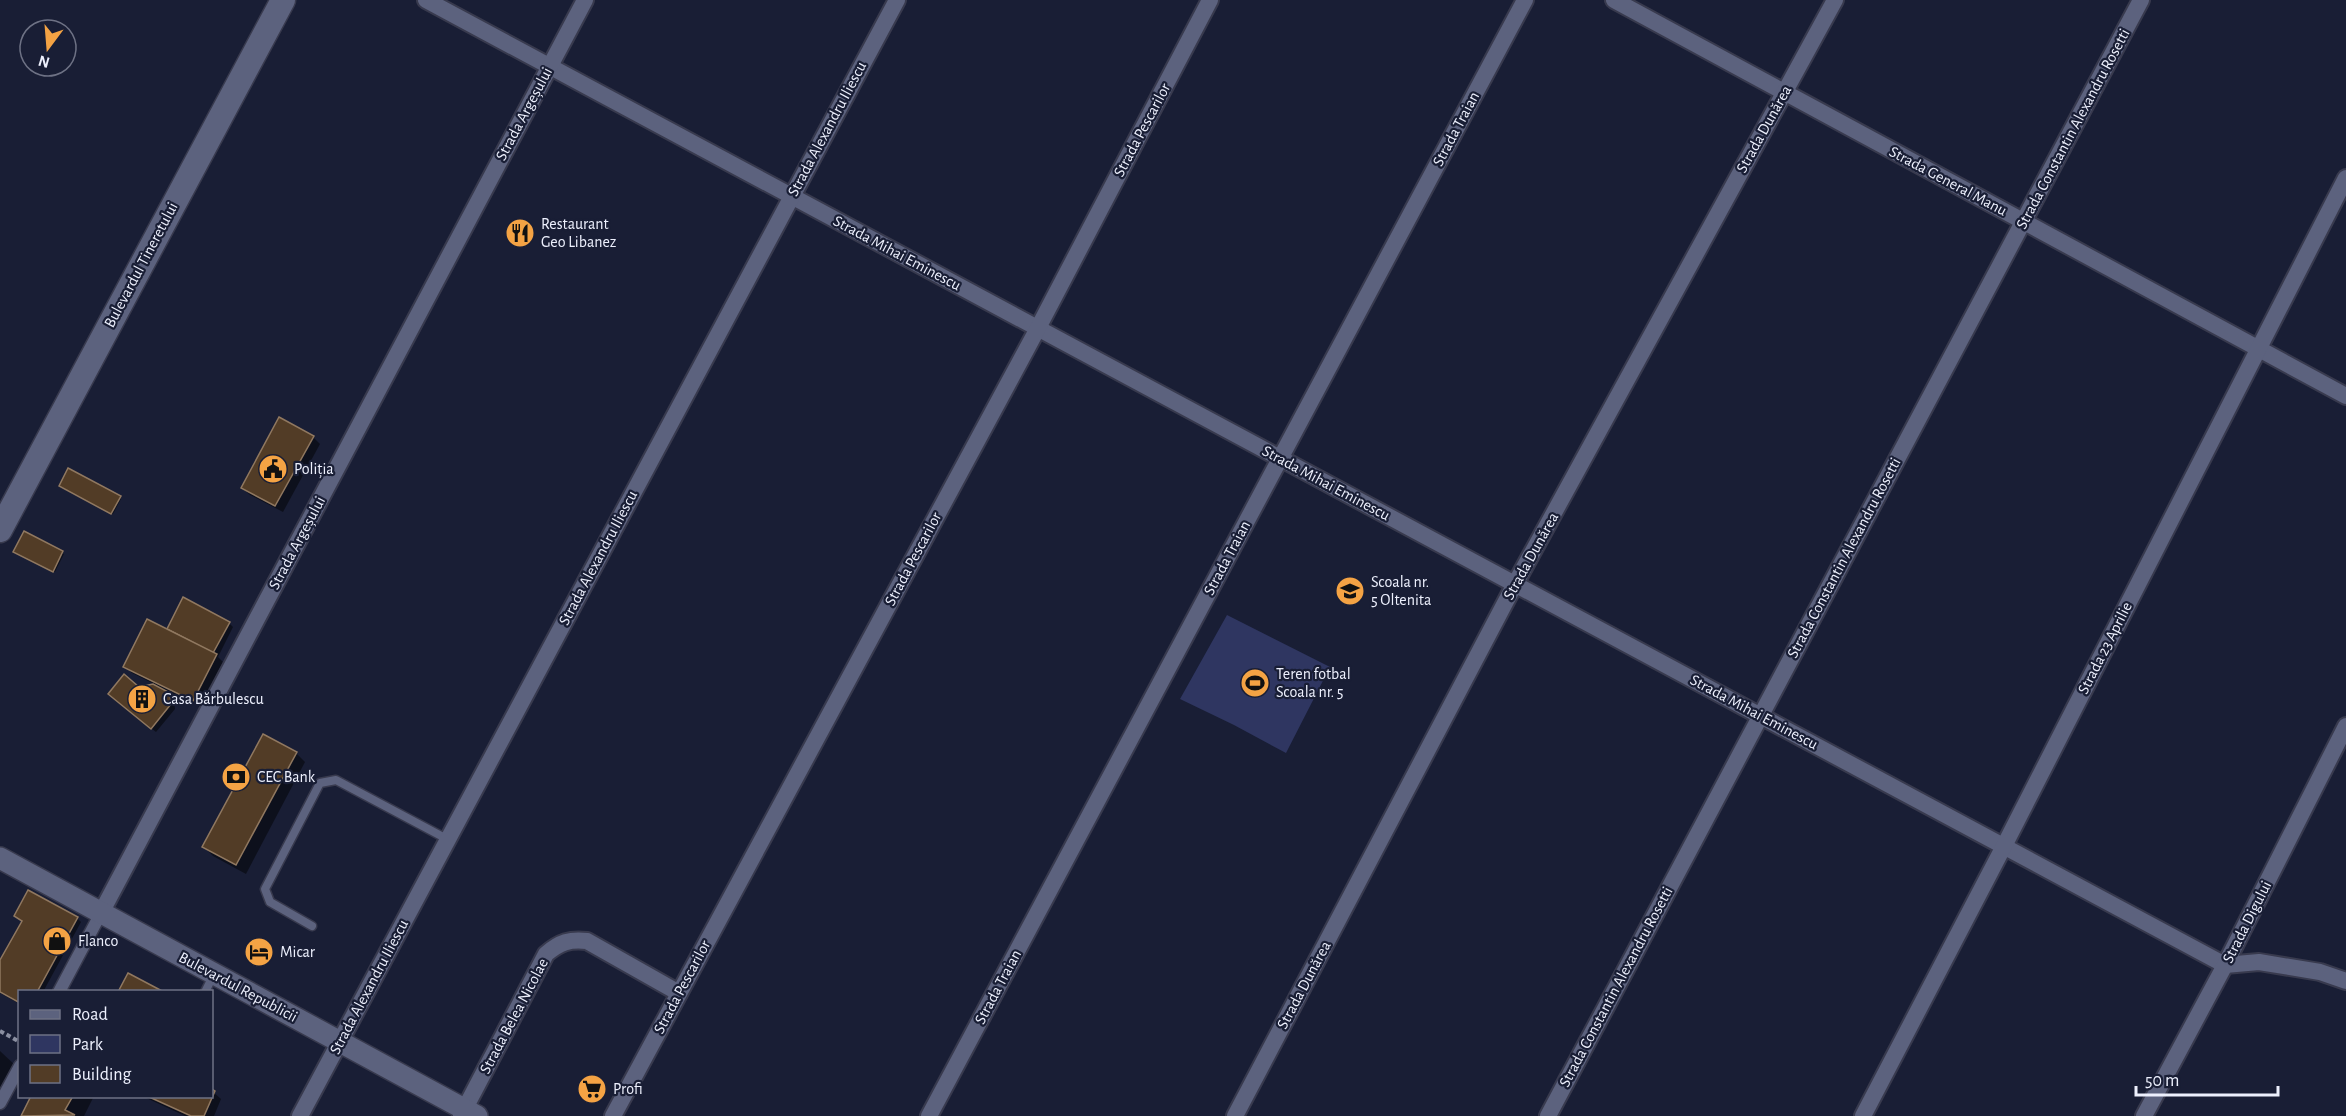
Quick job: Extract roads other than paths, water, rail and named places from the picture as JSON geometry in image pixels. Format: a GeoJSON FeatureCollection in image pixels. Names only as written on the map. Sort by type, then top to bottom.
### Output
{"type":"FeatureCollection","features":[{"type":"Feature","properties":{"kind":"main road","name":"Bulevardul Tineretului"},"geometry":{"type":"LineString","coordinates":[[0,530],[282,0]]}},
{"type":"Feature","properties":{"kind":"street","name":"Strada Mihai Eminescu"},"geometry":{"type":"LineString","coordinates":[[426,0],[2225,964]]}},
{"type":"Feature","properties":{"kind":"street","name":"Strada Argeșului"},"geometry":{"type":"LineString","coordinates":[[60,990],[585,0]]}},
{"type":"Feature","properties":{"kind":"street","name":"Strada Alexandru Iliescu"},"geometry":{"type":"LineString","coordinates":[[300,1116],[897,0]]}},
{"type":"Feature","properties":{"kind":"street","name":"Strada Pescarilor"},"geometry":{"type":"LineString","coordinates":[[613,1116],[1038,328],[1210,0]]}},
{"type":"Feature","properties":{"kind":"street","name":"Strada Traian"},"geometry":{"type":"LineString","coordinates":[[929,1116],[1525,0]]}},
{"type":"Feature","properties":{"kind":"street","name":"Strada General Manu"},"geometry":{"type":"LineString","coordinates":[[1614,0],[2346,396]]}},
{"type":"Feature","properties":{"kind":"street","name":"Strada Dunărea"},"geometry":{"type":"LineString","coordinates":[[1235,1116],[1515,584],[1835,0]]}},
{"type":"Feature","properties":{"kind":"street","name":"Strada Constantin Alexandru Rosetti"},"geometry":{"type":"LineString","coordinates":[[1548,1116],[2141,0]]}},
{"type":"Feature","properties":{"kind":"street","name":"Strada 23 Aprilie"},"geometry":{"type":"LineString","coordinates":[[1863,1116],[2346,178]]}},
{"type":"Feature","properties":{"kind":"street","name":"Strada Digului"},"geometry":{"type":"LineString","coordinates":[[2144,1116],[2225,964],[2346,726]]}},
{"type":"Feature","properties":{"kind":"street","name":"Bulevardul Republicii"},"geometry":{"type":"LineString","coordinates":[[0,858],[101,913],[210,983],[340,1042],[467,1114]]}},
{"type":"Feature","properties":{"kind":"street","name":"Strada Belea Nicolae"},"geometry":{"type":"LineString","coordinates":[[467,1114],[546,954],[557,944],[573,939],[587,940],[679,993]]}},
{"type":"Feature","properties":{"kind":"street"},"geometry":{"type":"LineString","coordinates":[[2225,964],[2259,962],[2320,972],[2346,981]]}},
{"type":"Feature","properties":{"kind":"street"},"geometry":{"type":"LineString","coordinates":[[0,1103],[18,1070]]}},
{"type":"Feature","properties":{"kind":"lane"},"geometry":{"type":"LineString","coordinates":[[312,926],[270,902],[265,889],[320,783],[336,780],[447,839]]}},
{"type":"Feature","properties":{"kind":"place","name":"Restaurant Geo Libanez"},"geometry":{"type":"Point","coordinates":[520,233]}},
{"type":"Feature","properties":{"kind":"place","name":"Poliția"},"geometry":{"type":"Point","coordinates":[273,469]}},
{"type":"Feature","properties":{"kind":"place","name":"Scoala nr. 5 Oltenita"},"geometry":{"type":"Point","coordinates":[1350,591]}},
{"type":"Feature","properties":{"kind":"place","name":"Teren fotbal Scoala nr. 5"},"geometry":{"type":"Point","coordinates":[1255,683]}},
{"type":"Feature","properties":{"kind":"place","name":"Casa Bărbulescu"},"geometry":{"type":"Point","coordinates":[142,699]}},
{"type":"Feature","properties":{"kind":"place","name":"CEC Bank"},"geometry":{"type":"Point","coordinates":[236,777]}},
{"type":"Feature","properties":{"kind":"place","name":"Flanco"},"geometry":{"type":"Point","coordinates":[57,941]}},
{"type":"Feature","properties":{"kind":"place","name":"Micar"},"geometry":{"type":"Point","coordinates":[259,952]}},
{"type":"Feature","properties":{"kind":"place","name":"Profi"},"geometry":{"type":"Point","coordinates":[592,1089]}}]}
